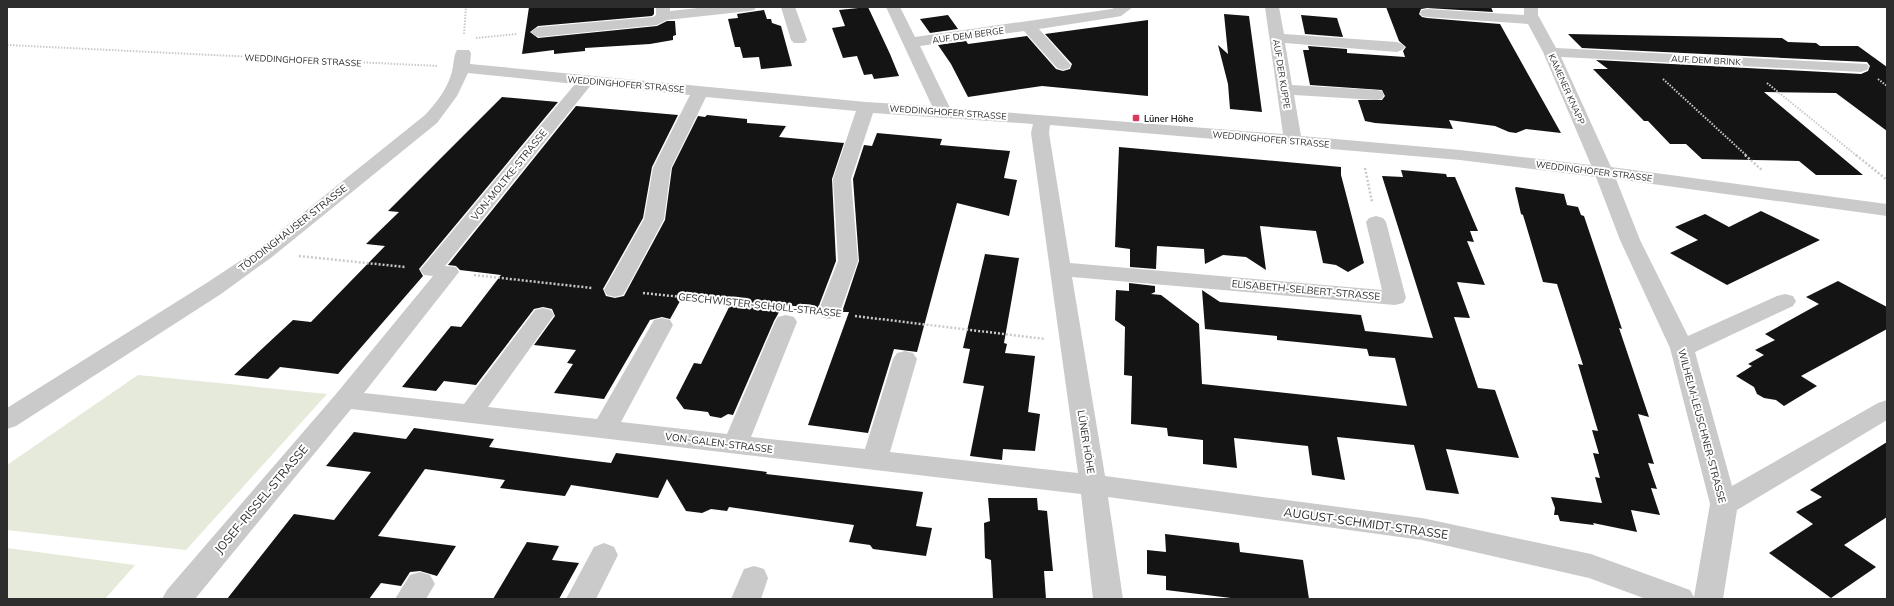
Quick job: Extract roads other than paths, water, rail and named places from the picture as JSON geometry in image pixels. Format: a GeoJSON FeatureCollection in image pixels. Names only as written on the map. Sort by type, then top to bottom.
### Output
{"type":"FeatureCollection","features":[{"type":"Feature","properties":{"kind":"street"},"geometry":{"type":"LineString","coordinates":[[539,32],[656,21],[663,12],[749,7]]}},
{"type":"Feature","properties":{"kind":"street"},"geometry":{"type":"LineString","coordinates":[[788,7],[799,40]]}},
{"type":"Feature","properties":{"kind":"street"},"geometry":{"type":"LineString","coordinates":[[893,7],[943,111]]}},
{"type":"Feature","properties":{"kind":"street","name":"AUF DEM BERGE"},"geometry":{"type":"LineString","coordinates":[[909,43],[1116,13],[1126,7]]}},
{"type":"Feature","properties":{"kind":"street","name":"AUF DER KUPPE"},"geometry":{"type":"LineString","coordinates":[[1272,7],[1292,141]]}},
{"type":"Feature","properties":{"kind":"street"},"geometry":{"type":"LineString","coordinates":[[1427,13],[1532,14]]}},
{"type":"Feature","properties":{"kind":"street","name":"KAMENER KNAPP"},"geometry":{"type":"LineString","coordinates":[[1532,14],[1551,52],[1604,173]]}},
{"type":"Feature","properties":{"kind":"street"},"geometry":{"type":"LineString","coordinates":[[1028,26],[1063,65]]}},
{"type":"Feature","properties":{"kind":"street"},"geometry":{"type":"LineString","coordinates":[[1276,38],[1398,47]]}},
{"type":"Feature","properties":{"kind":"street","name":"AUF DEM BRINK"},"geometry":{"type":"LineString","coordinates":[[1551,52],[1861,67]]}},
{"type":"Feature","properties":{"kind":"street","name":"WEDDINGHOFER STRASSE"},"geometry":{"type":"LineString","coordinates":[[463,53],[587,80],[866,107],[943,111],[1042,119],[1460,155],[1887,210]]}},
{"type":"Feature","properties":{"kind":"street","name":"TÖDDINGHAUSER STRASSE"},"geometry":{"type":"LineString","coordinates":[[7,420],[212,289],[265,253],[431,119],[451,94],[463,53]]}},
{"type":"Feature","properties":{"kind":"street","name":"VON-MOLTKE-STRASSE"},"geometry":{"type":"LineString","coordinates":[[345,400],[439,271],[587,80]]}},
{"type":"Feature","properties":{"kind":"street"},"geometry":{"type":"LineString","coordinates":[[1284,89],[1376,95]]}},
{"type":"Feature","properties":{"kind":"street"},"geometry":{"type":"LineString","coordinates":[[615,290],[654,219],[662,168],[700,91]]}},
{"type":"Feature","properties":{"kind":"street"},"geometry":{"type":"LineString","coordinates":[[829,312],[848,261],[842,180],[866,107]]}},
{"type":"Feature","properties":{"kind":"street","name":"LÜNER HÖHE"},"geometry":{"type":"LineString","coordinates":[[1042,119],[1040,133],[1093,485],[1108,599]]}},
{"type":"Feature","properties":{"kind":"street","name":"WILHELM-LEUSCHNER-STRASSE"},"geometry":{"type":"LineString","coordinates":[[1604,173],[1630,240],[1682,348],[1724,504],[1708,599]]}},
{"type":"Feature","properties":{"kind":"street","name":"ELISABETH-SELBERT-STRASSE"},"geometry":{"type":"LineString","coordinates":[[1061,269],[1395,298],[1376,222]]}},
{"type":"Feature","properties":{"kind":"street"},"geometry":{"type":"LineString","coordinates":[[1682,348],[1785,301]]}},
{"type":"Feature","properties":{"kind":"street"},"geometry":{"type":"LineString","coordinates":[[735,445],[780,314]]}},
{"type":"Feature","properties":{"kind":"street"},"geometry":{"type":"LineString","coordinates":[[470,414],[543,315]]}},
{"type":"Feature","properties":{"kind":"street"},"geometry":{"type":"LineString","coordinates":[[604,430],[662,325]]}},
{"type":"Feature","properties":{"kind":"street"},"geometry":{"type":"LineString","coordinates":[[874,461],[905,359]]}},
{"type":"Feature","properties":{"kind":"street","name":"VON-GALEN-STRASSE"},"geometry":{"type":"LineString","coordinates":[[345,400],[1093,485]]}},
{"type":"Feature","properties":{"kind":"street","name":"JOSEF-RISSEL-STRASSE"},"geometry":{"type":"LineString","coordinates":[[178,599],[345,400]]}},
{"type":"Feature","properties":{"kind":"street"},"geometry":{"type":"LineString","coordinates":[[1724,504],[1887,410]]}},
{"type":"Feature","properties":{"kind":"street","name":"AUGUST-SCHMIDT-STRASSE"},"geometry":{"type":"LineString","coordinates":[[1093,485],[1422,529],[1591,566],[1680,599]]}},
{"type":"Feature","properties":{"kind":"street"},"geometry":{"type":"LineString","coordinates":[[581,599],[604,555]]}},
{"type":"Feature","properties":{"kind":"place","name":"Lüner Höhe"},"geometry":{"type":"Point","coordinates":[1136,118]}}]}
